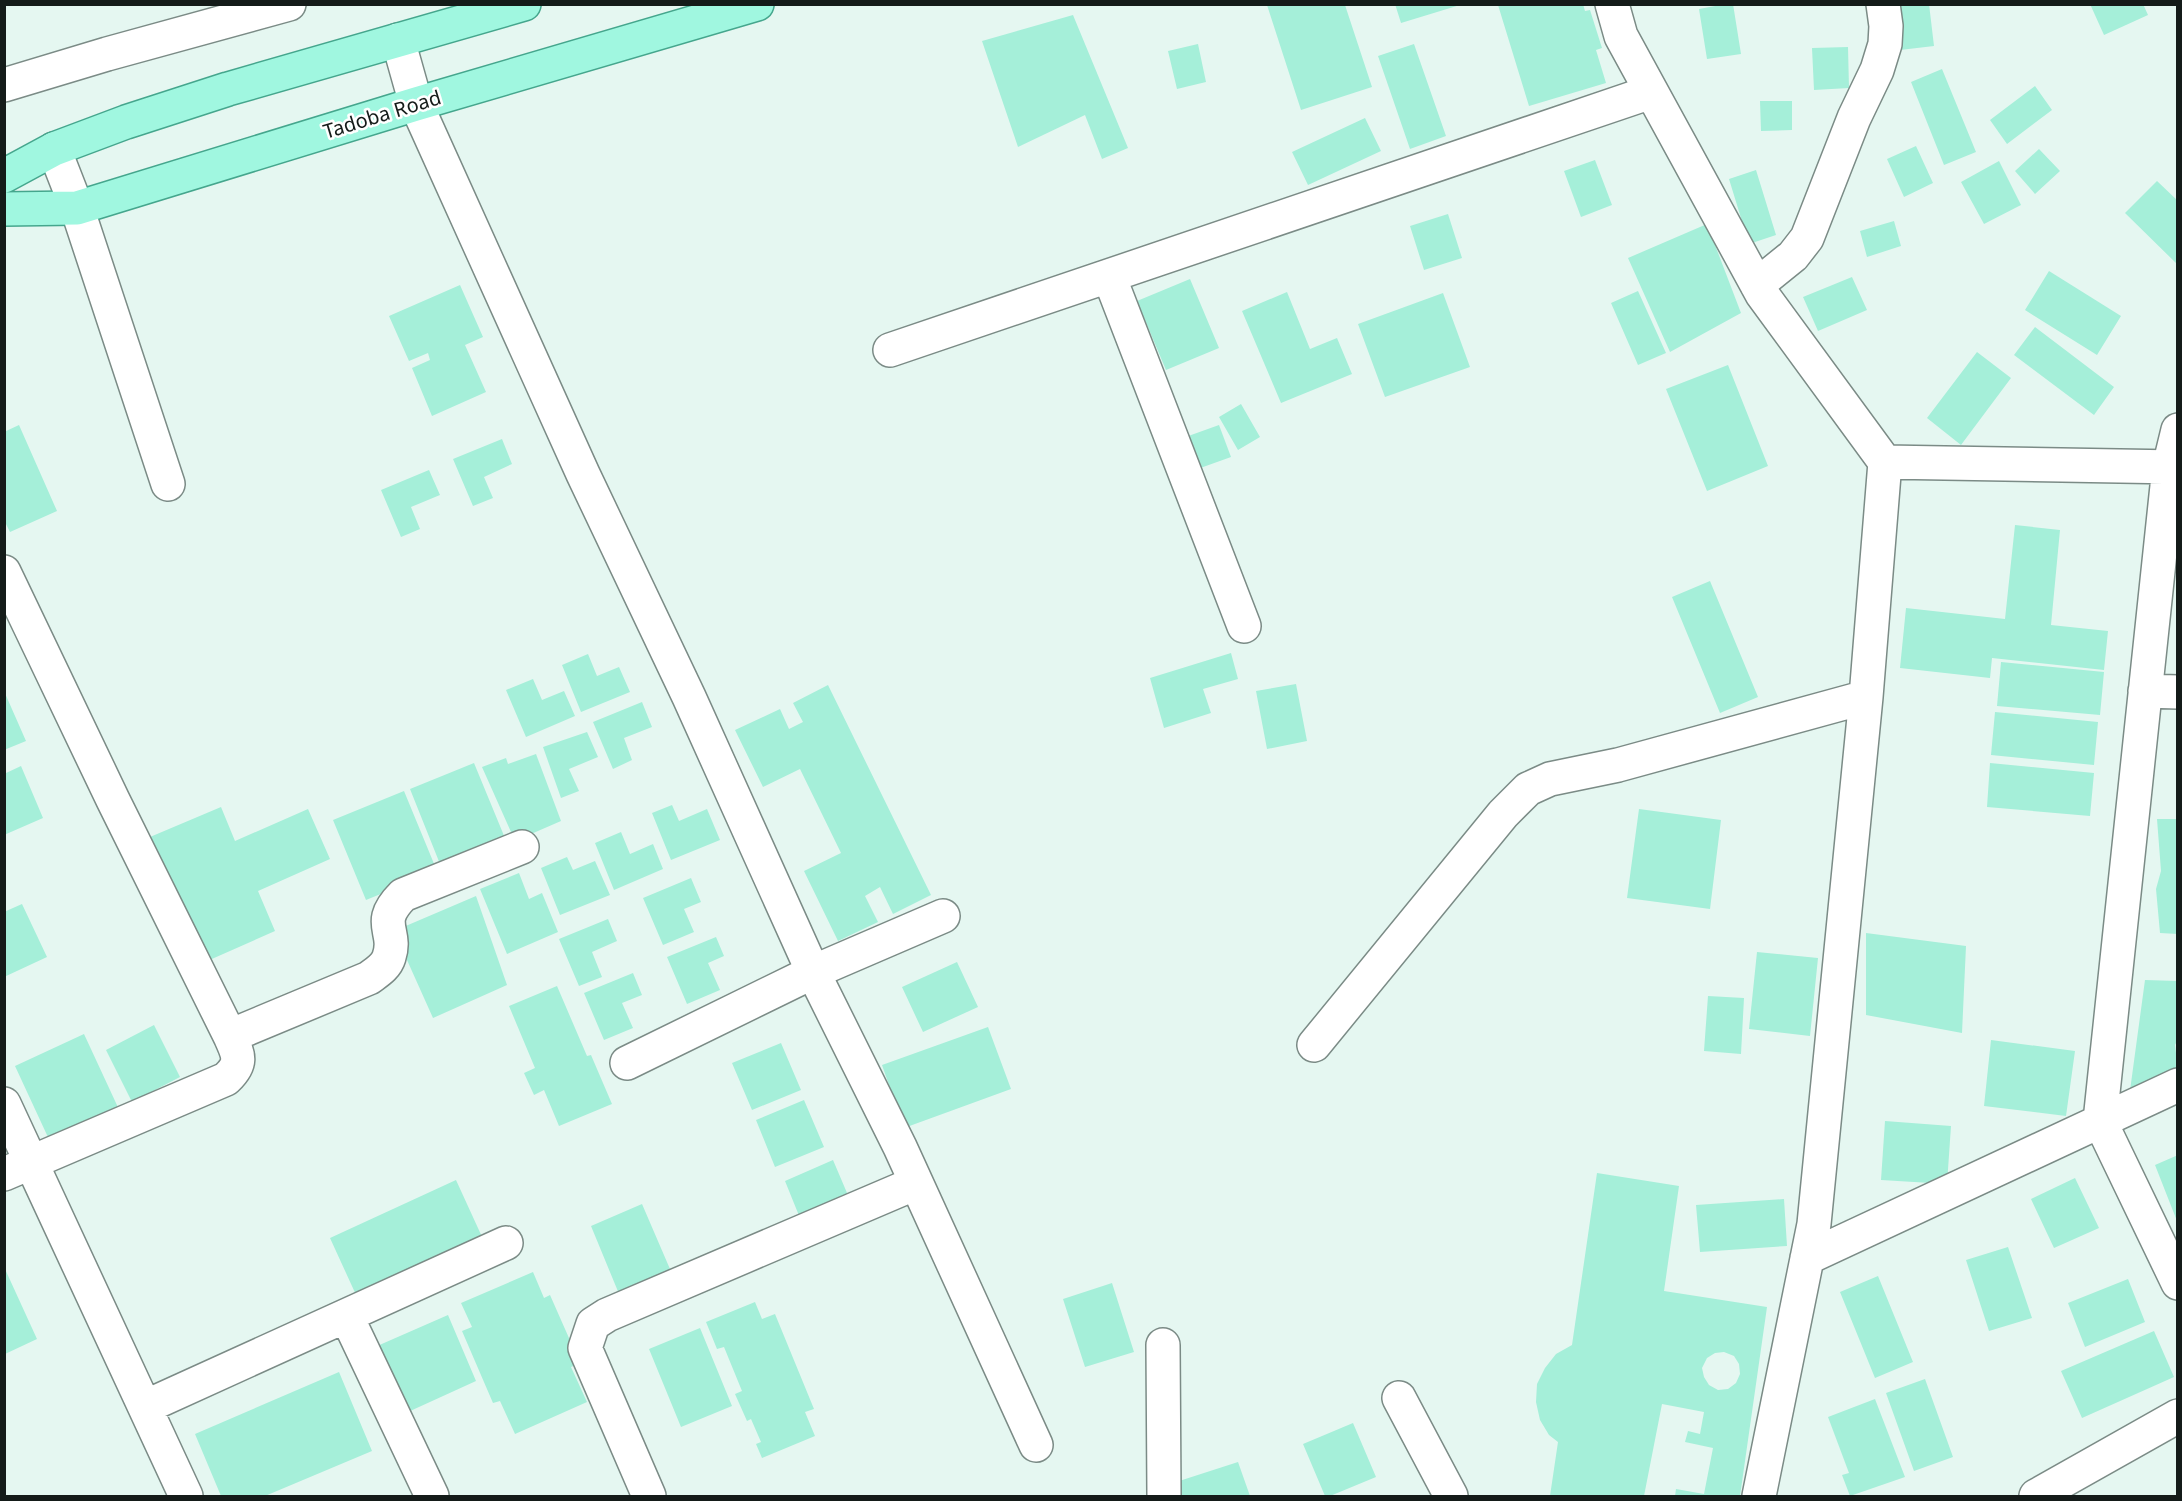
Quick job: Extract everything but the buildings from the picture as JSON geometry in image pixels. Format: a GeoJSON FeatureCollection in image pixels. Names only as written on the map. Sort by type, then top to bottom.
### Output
{"type":"FeatureCollection","features":[{"type":"Feature","properties":{"kind":"main road"},"geometry":{"type":"LineString","coordinates":[[4,176],[54,149],[126,122],[228,89],[524,4]]}},
{"type":"Feature","properties":{"kind":"main road","name":"Tadoba Road"},"geometry":{"type":"LineString","coordinates":[[4,209],[77,208],[416,104],[757,4]]}},
{"type":"Feature","properties":{"kind":"street"},"geometry":{"type":"LineString","coordinates":[[4,85],[289,4]]}},
{"type":"Feature","properties":{"kind":"street"},"geometry":{"type":"LineString","coordinates":[[1612,4],[1621,36],[1757,285],[1885,462],[1866,697],[1814,1224],[1759,1497]]}},
{"type":"Feature","properties":{"kind":"street"},"geometry":{"type":"LineString","coordinates":[[1757,285],[1792,256],[1807,238],[1886,44],[1883,4]]}},
{"type":"Feature","properties":{"kind":"street"},"geometry":{"type":"LineString","coordinates":[[398,40],[416,104],[583,474],[689,697],[813,972],[916,1183],[1036,1445]]}},
{"type":"Feature","properties":{"kind":"street"},"geometry":{"type":"LineString","coordinates":[[890,351],[1651,92]]}},
{"type":"Feature","properties":{"kind":"street"},"geometry":{"type":"LineString","coordinates":[[54,149],[77,208],[168,484]]}},
{"type":"Feature","properties":{"kind":"street"},"geometry":{"type":"LineString","coordinates":[[1109,276],[1244,626]]}},
{"type":"Feature","properties":{"kind":"street"},"geometry":{"type":"LineString","coordinates":[[2178,429],[2145,692],[2100,1121],[2178,1283]]}},
{"type":"Feature","properties":{"kind":"street"},"geometry":{"type":"LineString","coordinates":[[1885,462],[2173,467]]}},
{"type":"Feature","properties":{"kind":"street"},"geometry":{"type":"LineString","coordinates":[[4,572],[112,801],[230,1036],[239,1063],[235,1071],[226,1079],[18,1168]]}},
{"type":"Feature","properties":{"kind":"street"},"geometry":{"type":"LineString","coordinates":[[2145,692],[2178,692]]}},
{"type":"Feature","properties":{"kind":"street"},"geometry":{"type":"LineString","coordinates":[[1314,1045],[1503,814],[1528,789],[1550,779],[1618,765],[1866,697]]}},
{"type":"Feature","properties":{"kind":"street"},"geometry":{"type":"LineString","coordinates":[[230,1036],[369,978],[383,967],[389,957],[387,918],[392,906],[402,896],[522,847]]}},
{"type":"Feature","properties":{"kind":"street"},"geometry":{"type":"LineString","coordinates":[[627,1063],[813,972],[942,916]]}},
{"type":"Feature","properties":{"kind":"street"},"geometry":{"type":"LineString","coordinates":[[1807,1258],[2178,1085]]}},
{"type":"Feature","properties":{"kind":"street"},"geometry":{"type":"LineString","coordinates":[[4,1104],[18,1168],[145,1407],[186,1497]]}},
{"type":"Feature","properties":{"kind":"street"},"geometry":{"type":"LineString","coordinates":[[649,1497],[585,1348],[593,1324],[607,1315],[916,1183]]}},
{"type":"Feature","properties":{"kind":"street"},"geometry":{"type":"LineString","coordinates":[[145,1407],[506,1243]]}},
{"type":"Feature","properties":{"kind":"street"},"geometry":{"type":"LineString","coordinates":[[346,1317],[432,1497]]}},
{"type":"Feature","properties":{"kind":"street"},"geometry":{"type":"LineString","coordinates":[[1163,1345],[1164,1497]]}},
{"type":"Feature","properties":{"kind":"street"},"geometry":{"type":"LineString","coordinates":[[1399,1398],[1451,1497]]}},
{"type":"Feature","properties":{"kind":"street"},"geometry":{"type":"LineString","coordinates":[[2036,1497],[2178,1416]]}}]}
